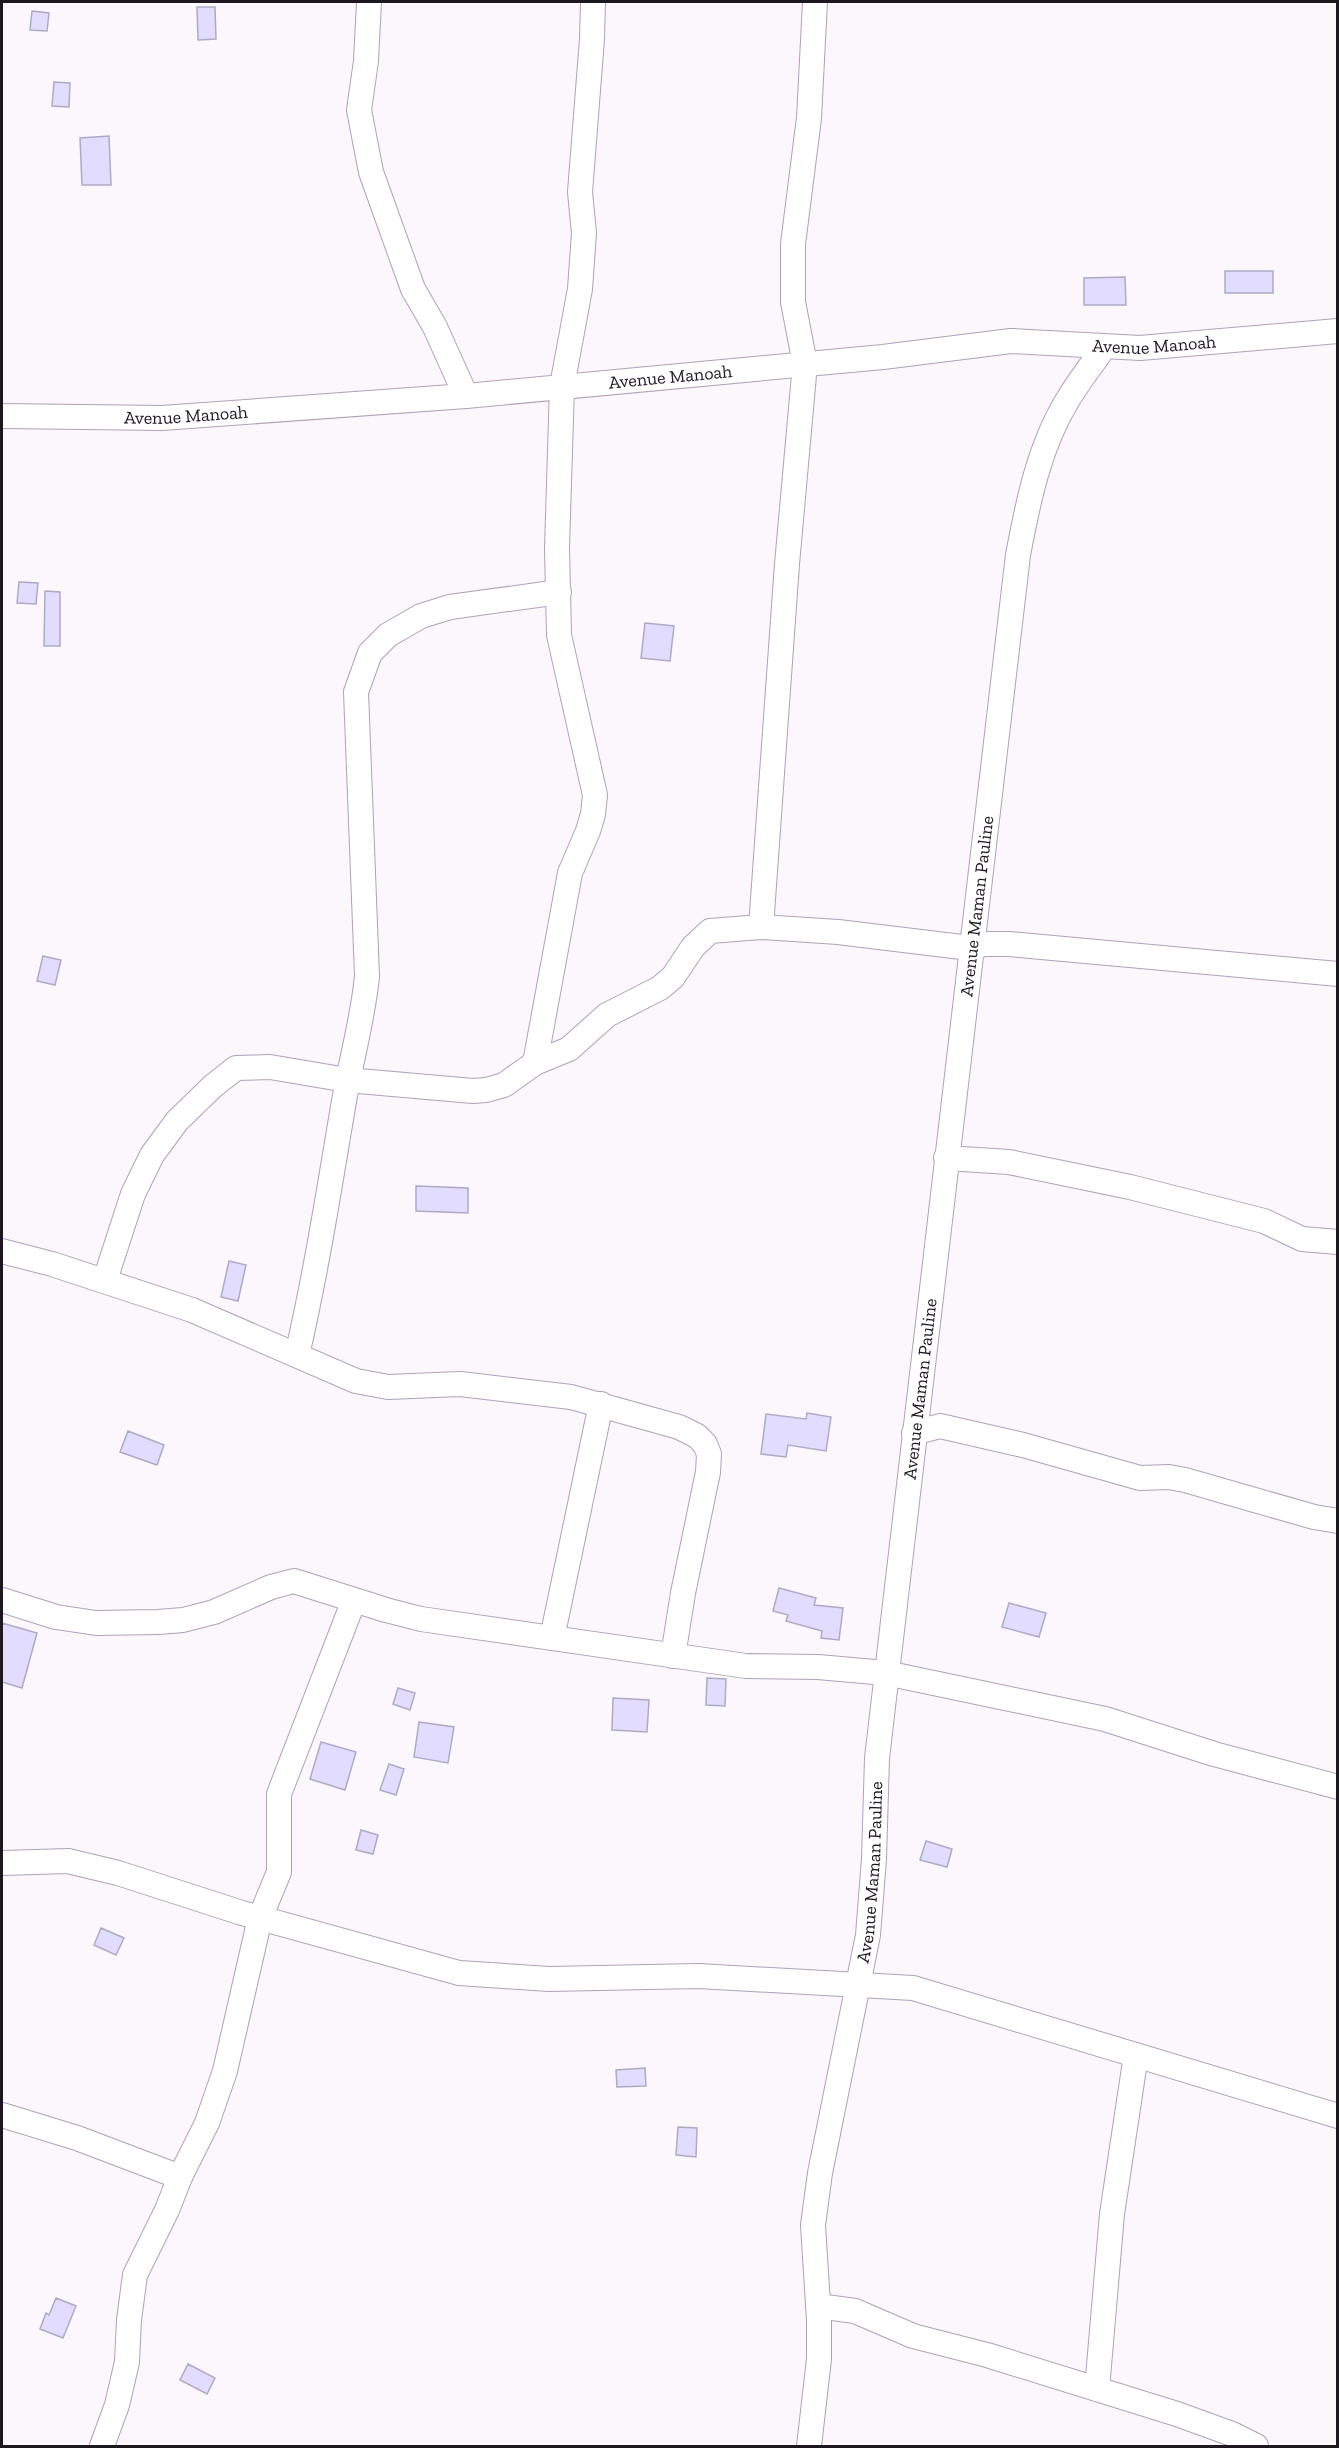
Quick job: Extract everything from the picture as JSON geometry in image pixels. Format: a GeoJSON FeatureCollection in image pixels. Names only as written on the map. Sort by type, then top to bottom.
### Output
{"type":"FeatureCollection","features":[{"type":"Feature","properties":{"kind":"street"},"geometry":{"type":"LineString","coordinates":[[369,2],[366,61],[360,110],[371,172],[413,289],[435,327],[466,396]]}},
{"type":"Feature","properties":{"kind":"street"},"geometry":{"type":"LineString","coordinates":[[535,1063],[570,873],[588,831],[595,795],[559,635],[557,548],[562,386],[580,289],[584,233],[580,192],[593,2]]}},
{"type":"Feature","properties":{"kind":"street"},"geometry":{"type":"LineString","coordinates":[[761,927],[787,564],[805,363],[793,302],[793,244],[809,118],[815,2]]}},
{"type":"Feature","properties":{"kind":"street","name":"Avenue Manoah"},"geometry":{"type":"LineString","coordinates":[[2,416],[162,418],[466,396],[1011,341],[1140,348],[1338,332]]}},
{"type":"Feature","properties":{"kind":"street","name":"Avenue Maman Pauline"},"geometry":{"type":"LineString","coordinates":[[809,2446],[818,2369],[818,2306],[813,2225],[818,2184],[865,1958],[872,1902],[877,1758],[886,1673],[1018,555],[1028,502],[1046,446],[1066,401],[1104,347]]}},
{"type":"Feature","properties":{"kind":"street"},"geometry":{"type":"LineString","coordinates":[[297,1355],[318,1258],[348,1080],[364,1007],[367,976],[356,692],[365,663],[370,653],[388,635],[422,616],[450,607],[559,592]]}},
{"type":"Feature","properties":{"kind":"street"},"geometry":{"type":"LineString","coordinates":[[105,1280],[133,1194],[152,1155],[177,1122],[213,1086],[236,1068],[270,1067],[348,1080],[486,1090],[504,1085],[535,1063],[569,1049],[601,1019],[660,988],[673,977],[693,947],[710,931],[761,927],[838,932],[970,948],[985,944],[1009,944],[1338,974]]}},
{"type":"Feature","properties":{"kind":"street"},"geometry":{"type":"LineString","coordinates":[[946,1158],[1009,1162],[1130,1187],[1264,1221],[1302,1239],[1338,1242]]}},
{"type":"Feature","properties":{"kind":"street"},"geometry":{"type":"LineString","coordinates":[[2,1251],[105,1280],[192,1310],[336,1373],[375,1386],[460,1384],[571,1397],[679,1427],[697,1436],[705,1444],[709,1454],[708,1472],[682,1593],[673,1656]]}},
{"type":"Feature","properties":{"kind":"street"},"geometry":{"type":"LineString","coordinates":[[552,1638],[601,1404]]}},
{"type":"Feature","properties":{"kind":"street"},"geometry":{"type":"LineString","coordinates":[[914,1433],[940,1426],[956,1429],[1023,1445],[1140,1479],[1168,1477],[1185,1480],[1314,1517],[1338,1521]]}},
{"type":"Feature","properties":{"kind":"street"},"geometry":{"type":"LineString","coordinates":[[2,1600],[56,1617],[96,1623],[183,1620],[214,1612],[271,1587],[294,1581],[421,1619],[746,1666],[818,1667],[886,1673],[1105,1719],[1214,1754],[1335,1782]]}},
{"type":"Feature","properties":{"kind":"street"},"geometry":{"type":"LineString","coordinates":[[102,2446],[117,2405],[127,2362],[129,2320],[135,2275],[207,2123],[225,2071],[260,1918],[279,1872],[279,1794],[354,1600]]}},
{"type":"Feature","properties":{"kind":"street"},"geometry":{"type":"LineString","coordinates":[[2,1863],[68,1861],[118,1873],[260,1918],[459,1973],[549,1979],[698,1976],[913,1988],[1338,2116]]}},
{"type":"Feature","properties":{"kind":"street"},"geometry":{"type":"LineString","coordinates":[[1097,2389],[1112,2214],[1136,2055]]}},
{"type":"Feature","properties":{"kind":"street"},"geometry":{"type":"LineString","coordinates":[[2,2115],[77,2138],[180,2177]]}},
{"type":"Feature","properties":{"kind":"street"},"geometry":{"type":"LineString","coordinates":[[818,2306],[855,2311],[903,2333],[1177,2414],[1232,2434],[1256,2446]]}},
{"type":"Feature","properties":{"kind":"building"},"geometry":{"type":"Polygon","coordinates":[[[197,7],[215,7],[216,39],[198,40],[197,7]]]}},
{"type":"Feature","properties":{"kind":"building"},"geometry":{"type":"Polygon","coordinates":[[[32,11],[49,13],[47,31],[30,30],[32,11]]]}},
{"type":"Feature","properties":{"kind":"building"},"geometry":{"type":"Polygon","coordinates":[[[54,82],[70,83],[69,107],[52,106],[54,82]]]}},
{"type":"Feature","properties":{"kind":"building"},"geometry":{"type":"Polygon","coordinates":[[[109,136],[111,185],[82,185],[80,138],[109,136]]]}},
{"type":"Feature","properties":{"kind":"building"},"geometry":{"type":"Polygon","coordinates":[[[1225,271],[1273,271],[1273,293],[1225,293],[1225,271]]]}},
{"type":"Feature","properties":{"kind":"building"},"geometry":{"type":"Polygon","coordinates":[[[1125,277],[1126,305],[1084,305],[1084,278],[1125,277]]]}},
{"type":"Feature","properties":{"kind":"building"},"geometry":{"type":"Polygon","coordinates":[[[19,582],[38,583],[36,604],[17,603],[19,582]]]}},
{"type":"Feature","properties":{"kind":"building"},"geometry":{"type":"Polygon","coordinates":[[[45,591],[60,592],[60,646],[44,646],[45,591]]]}},
{"type":"Feature","properties":{"kind":"building"},"geometry":{"type":"Polygon","coordinates":[[[645,623],[674,626],[670,661],[641,658],[645,623]]]}},
{"type":"Feature","properties":{"kind":"building"},"geometry":{"type":"Polygon","coordinates":[[[43,956],[61,960],[55,985],[37,981],[43,956]]]}},
{"type":"Feature","properties":{"kind":"building"},"geometry":{"type":"Polygon","coordinates":[[[416,1186],[468,1188],[468,1213],[416,1211],[416,1186]]]}},
{"type":"Feature","properties":{"kind":"building"},"geometry":{"type":"Polygon","coordinates":[[[229,1261],[246,1265],[238,1301],[221,1297],[229,1261]]]}},
{"type":"Feature","properties":{"kind":"building"},"geometry":{"type":"Polygon","coordinates":[[[807,1413],[831,1417],[826,1451],[788,1445],[786,1457],[761,1454],[766,1414],[806,1419],[807,1413]]]}},
{"type":"Feature","properties":{"kind":"building"},"geometry":{"type":"Polygon","coordinates":[[[128,1431],[164,1445],[157,1465],[120,1452],[128,1431]]]}},
{"type":"Feature","properties":{"kind":"building"},"geometry":{"type":"Polygon","coordinates":[[[779,1588],[816,1598],[814,1605],[843,1608],[839,1640],[821,1638],[822,1631],[786,1621],[788,1615],[773,1611],[779,1588]]]}},
{"type":"Feature","properties":{"kind":"building"},"geometry":{"type":"Polygon","coordinates":[[[1009,1603],[1046,1613],[1039,1637],[1002,1627],[1009,1603]]]}},
{"type":"Feature","properties":{"kind":"building"},"geometry":{"type":"Polygon","coordinates":[[[2,1623],[37,1633],[22,1688],[2,1682],[2,1623]]]}},
{"type":"Feature","properties":{"kind":"building"},"geometry":{"type":"Polygon","coordinates":[[[707,1678],[726,1679],[725,1706],[706,1705],[707,1678]]]}},
{"type":"Feature","properties":{"kind":"building"},"geometry":{"type":"Polygon","coordinates":[[[398,1688],[415,1693],[410,1710],[393,1704],[398,1688]]]}},
{"type":"Feature","properties":{"kind":"building"},"geometry":{"type":"Polygon","coordinates":[[[613,1698],[649,1700],[647,1732],[612,1730],[613,1698]]]}},
{"type":"Feature","properties":{"kind":"building"},"geometry":{"type":"Polygon","coordinates":[[[419,1722],[454,1727],[448,1763],[414,1757],[419,1722]]]}},
{"type":"Feature","properties":{"kind":"building"},"geometry":{"type":"Polygon","coordinates":[[[321,1742],[356,1752],[345,1790],[310,1779],[321,1742]]]}},
{"type":"Feature","properties":{"kind":"building"},"geometry":{"type":"Polygon","coordinates":[[[389,1764],[404,1769],[396,1795],[380,1790],[389,1764]]]}},
{"type":"Feature","properties":{"kind":"building"},"geometry":{"type":"Polygon","coordinates":[[[361,1830],[378,1835],[373,1854],[356,1850],[361,1830]]]}},
{"type":"Feature","properties":{"kind":"building"},"geometry":{"type":"Polygon","coordinates":[[[926,1841],[952,1849],[947,1867],[920,1860],[926,1841]]]}},
{"type":"Feature","properties":{"kind":"building"},"geometry":{"type":"Polygon","coordinates":[[[101,1928],[124,1938],[116,1955],[94,1945],[101,1928]]]}},
{"type":"Feature","properties":{"kind":"building"},"geometry":{"type":"Polygon","coordinates":[[[645,2068],[646,2086],[617,2087],[616,2070],[645,2068]]]}},
{"type":"Feature","properties":{"kind":"building"},"geometry":{"type":"Polygon","coordinates":[[[678,2127],[697,2128],[696,2157],[676,2155],[678,2127]]]}},
{"type":"Feature","properties":{"kind":"building"},"geometry":{"type":"Polygon","coordinates":[[[56,2298],[76,2306],[63,2338],[40,2329],[46,2313],[49,2315],[56,2298]]]}},
{"type":"Feature","properties":{"kind":"building"},"geometry":{"type":"Polygon","coordinates":[[[188,2364],[215,2378],[207,2394],[180,2380],[188,2364]]]}}]}
